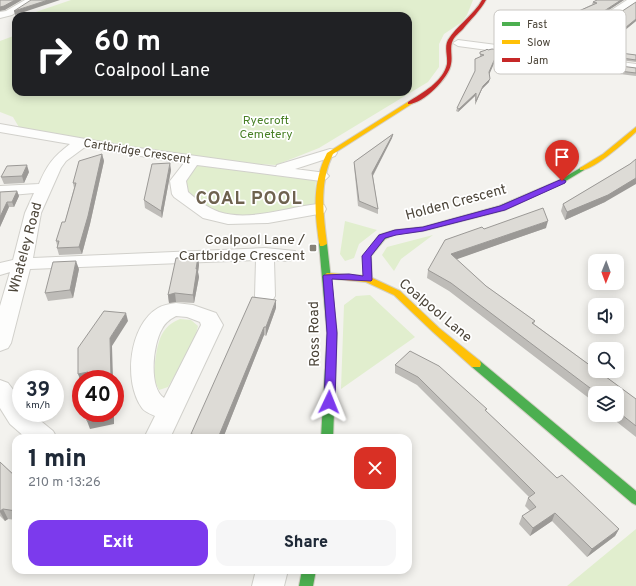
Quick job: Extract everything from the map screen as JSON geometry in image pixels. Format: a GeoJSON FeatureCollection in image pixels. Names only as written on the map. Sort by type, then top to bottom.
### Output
{"type":"FeatureCollection","features":[{"type":"Feature","properties":{"kind":"street"},"geometry":{"type":"LineString","coordinates":[[0,15],[8,13],[31,0]]}},
{"type":"Feature","properties":{"kind":"street"},"geometry":{"type":"LineString","coordinates":[[327,276],[318,209],[322,165],[330,153],[407,106],[438,83],[448,68],[449,43],[451,39],[480,7],[484,0]]}},
{"type":"Feature","properties":{"kind":"street"},"geometry":{"type":"LineString","coordinates":[[618,10],[633,0]]}},
{"type":"Feature","properties":{"kind":"street"},"geometry":{"type":"LineString","coordinates":[[458,44],[494,49]]}},
{"type":"Feature","properties":{"kind":"street"},"geometry":{"type":"LineString","coordinates":[[626,66],[636,67]]}},
{"type":"Feature","properties":{"kind":"street","name":"Cartbridge Crescent"},"geometry":{"type":"LineString","coordinates":[[0,128],[80,143],[193,161],[321,176]]}},
{"type":"Feature","properties":{"kind":"street","name":"Holden Crescent"},"geometry":{"type":"LineString","coordinates":[[368,280],[366,256],[382,237],[395,232],[423,229],[502,208],[562,181],[605,155],[636,129]]}},
{"type":"Feature","properties":{"kind":"street","name":"Whateley Road"},"geometry":{"type":"LineString","coordinates":[[0,343],[22,264],[33,213],[54,167],[60,158],[80,143]]}},
{"type":"Feature","properties":{"kind":"street","name":"Cartbridge Crescent"},"geometry":{"type":"LineString","coordinates":[[276,170],[330,153]]}},
{"type":"Feature","properties":{"kind":"street"},"geometry":{"type":"LineString","coordinates":[[193,161],[178,181],[180,194],[197,207],[214,216],[238,219],[274,217],[303,210],[318,209]]}},
{"type":"Feature","properties":{"kind":"street"},"geometry":{"type":"LineString","coordinates":[[0,191],[44,188]]}},
{"type":"Feature","properties":{"kind":"street"},"geometry":{"type":"LineString","coordinates":[[265,254],[265,296]]}},
{"type":"Feature","properties":{"kind":"street"},"geometry":{"type":"LineString","coordinates":[[0,269],[22,264],[265,254],[288,255]]}},
{"type":"Feature","properties":{"kind":"street","name":"Coalpool Lane"},"geometry":{"type":"LineString","coordinates":[[327,276],[368,280],[397,293],[436,330],[636,499]]}},
{"type":"Feature","properties":{"kind":"street","name":"Ross Road"},"geometry":{"type":"LineString","coordinates":[[327,276],[332,333],[327,434]]}},
{"type":"Feature","properties":{"kind":"street"},"geometry":{"type":"LineString","coordinates":[[0,389],[19,418],[39,434]]}},
{"type":"Feature","properties":{"kind":"street"},"geometry":{"type":"LineString","coordinates":[[159,434],[169,412]]}},
{"type":"Feature","properties":{"kind":"street"},"geometry":{"type":"LineString","coordinates":[[268,586],[271,574]]}},
{"type":"Feature","properties":{"kind":"street"},"geometry":{"type":"LineString","coordinates":[[306,586],[308,574]]}},
{"type":"Feature","properties":{"kind":"green space","name":"Ryecroft Cemetery"},"geometry":{"type":"Polygon","coordinates":[[[71,0],[473,0],[467,15],[462,22],[444,34],[439,44],[439,67],[428,82],[412,92],[412,12],[36,12],[71,0]]]}},
{"type":"Feature","properties":{"kind":"green space","name":"Ryecroft Cemetery"},"geometry":{"type":"Polygon","coordinates":[[[12,36],[12,96],[405,96],[319,148],[276,165],[257,164],[124,147],[20,129],[13,117],[0,112],[0,41],[12,36]]]}},
{"type":"Feature","properties":{"kind":"green space"},"geometry":{"type":"Polygon","coordinates":[[[195,165],[316,178],[315,206],[255,217],[219,214],[206,208],[184,193],[182,181],[195,165]]]}},
{"type":"Feature","properties":{"kind":"green space"},"geometry":{"type":"Polygon","coordinates":[[[345,221],[377,230],[359,244],[354,258],[345,261],[340,254],[345,221]]]}},
{"type":"Feature","properties":{"kind":"green space"},"geometry":{"type":"Polygon","coordinates":[[[433,235],[401,259],[394,271],[382,255],[387,247],[433,235]]]}},
{"type":"Feature","properties":{"kind":"green space"},"geometry":{"type":"Polygon","coordinates":[[[370,295],[415,337],[341,389],[344,305],[356,296],[370,295]]]}},
{"type":"Feature","properties":{"kind":"green space"},"geometry":{"type":"Polygon","coordinates":[[[180,319],[191,320],[198,326],[194,342],[168,387],[159,390],[153,378],[159,343],[166,329],[172,323],[180,319]]]}},
{"type":"Feature","properties":{"kind":"green space"},"geometry":{"type":"Polygon","coordinates":[[[636,529],[636,586],[567,586],[636,529]]]}},
{"type":"Feature","properties":{"kind":"building"},"geometry":{"type":"Polygon","coordinates":[[[0,0],[15,0],[0,7],[0,0]]]}},
{"type":"Feature","properties":{"kind":"building"},"geometry":{"type":"Polygon","coordinates":[[[31,0],[48,0],[14,11],[31,0]]]}},
{"type":"Feature","properties":{"kind":"building"},"geometry":{"type":"Polygon","coordinates":[[[597,0],[621,0],[606,10],[581,10],[597,3],[593,2],[597,0]]]}},
{"type":"Feature","properties":{"kind":"building"},"geometry":{"type":"Polygon","coordinates":[[[636,2],[636,19],[626,27],[626,10],[624,10],[636,2]]]}},
{"type":"Feature","properties":{"kind":"building"},"geometry":{"type":"Polygon","coordinates":[[[494,49],[494,61],[489,72],[490,79],[483,86],[476,101],[476,93],[459,109],[457,108],[475,71],[475,59],[484,55],[480,54],[480,52],[494,49]]]}},
{"type":"Feature","properties":{"kind":"building"},"geometry":{"type":"Polygon","coordinates":[[[626,54],[636,55],[636,60],[626,59],[626,54]]]}},
{"type":"Feature","properties":{"kind":"building"},"geometry":{"type":"Polygon","coordinates":[[[626,67],[636,68],[636,73],[626,72],[626,67]]]}},
{"type":"Feature","properties":{"kind":"building"},"geometry":{"type":"Polygon","coordinates":[[[393,134],[372,173],[378,209],[359,201],[354,162],[393,134]]]}},
{"type":"Feature","properties":{"kind":"building"},"geometry":{"type":"Polygon","coordinates":[[[102,154],[88,216],[79,247],[57,248],[59,241],[56,241],[62,222],[65,222],[76,183],[73,183],[79,161],[102,154]]]}},
{"type":"Feature","properties":{"kind":"building"},"geometry":{"type":"Polygon","coordinates":[[[636,159],[636,178],[608,195],[567,212],[563,204],[636,159]]]}},
{"type":"Feature","properties":{"kind":"building"},"geometry":{"type":"Polygon","coordinates":[[[170,163],[161,211],[144,200],[152,164],[170,163]]]}},
{"type":"Feature","properties":{"kind":"building"},"geometry":{"type":"Polygon","coordinates":[[[27,165],[22,176],[1,177],[7,166],[27,165]]]}},
{"type":"Feature","properties":{"kind":"building"},"geometry":{"type":"Polygon","coordinates":[[[17,191],[12,202],[7,202],[0,217],[0,192],[17,191]]]}},
{"type":"Feature","properties":{"kind":"building"},"geometry":{"type":"Polygon","coordinates":[[[543,208],[548,221],[451,254],[486,286],[535,321],[532,323],[588,364],[588,378],[608,378],[618,386],[588,386],[451,283],[428,270],[445,240],[482,227],[484,229],[543,208]]]}},
{"type":"Feature","properties":{"kind":"building"},"geometry":{"type":"Polygon","coordinates":[[[198,257],[193,295],[175,293],[168,295],[176,258],[198,257]]]}},
{"type":"Feature","properties":{"kind":"building"},"geometry":{"type":"Polygon","coordinates":[[[76,261],[70,290],[45,293],[53,262],[76,261]]]}},
{"type":"Feature","properties":{"kind":"building"},"geometry":{"type":"Polygon","coordinates":[[[252,297],[276,300],[266,327],[264,327],[220,434],[191,434],[252,297]]]}},
{"type":"Feature","properties":{"kind":"building"},"geometry":{"type":"Polygon","coordinates":[[[104,311],[126,313],[110,338],[111,370],[78,370],[78,348],[104,311]]]}},
{"type":"Feature","properties":{"kind":"building"},"geometry":{"type":"Polygon","coordinates":[[[410,351],[439,366],[487,409],[485,410],[557,478],[562,475],[619,529],[592,549],[555,513],[533,528],[522,516],[536,507],[528,498],[535,493],[418,377],[395,365],[410,351]]]}},
{"type":"Feature","properties":{"kind":"building"},"geometry":{"type":"Polygon","coordinates":[[[624,390],[636,399],[636,426],[624,417],[624,390]]]}},
{"type":"Feature","properties":{"kind":"building"},"geometry":{"type":"Polygon","coordinates":[[[0,462],[12,473],[12,510],[3,509],[0,511],[0,462]]]}},
{"type":"Feature","properties":{"kind":"traffic: fast"},"geometry":{"type":"LineString","coordinates":[[368,279],[367,256],[382,237],[395,232],[423,229],[502,208],[562,181],[582,169]]}},
{"type":"Feature","properties":{"kind":"traffic: fast"},"geometry":{"type":"LineString","coordinates":[[323,244],[332,333],[327,434]]}},
{"type":"Feature","properties":{"kind":"traffic: fast"},"geometry":{"type":"LineString","coordinates":[[476,364],[636,499]]}},
{"type":"Feature","properties":{"kind":"traffic: fast"},"geometry":{"type":"LineString","coordinates":[[306,586],[308,574]]}},
{"type":"Feature","properties":{"kind":"traffic: slow"},"geometry":{"type":"LineString","coordinates":[[323,244],[319,197],[322,174],[330,153],[410,103]]}},
{"type":"Feature","properties":{"kind":"traffic: slow"},"geometry":{"type":"LineString","coordinates":[[582,169],[605,155],[636,129]]}},
{"type":"Feature","properties":{"kind":"traffic: slow"},"geometry":{"type":"LineString","coordinates":[[327,276],[368,279],[397,293],[436,330],[476,364]]}},
{"type":"Feature","properties":{"kind":"traffic: jam"},"geometry":{"type":"LineString","coordinates":[[410,103],[428,92],[444,76],[449,64],[449,48],[451,39],[480,7],[484,0]]}},
{"type":"Feature","properties":{"kind":"place","name":"Coalpool Lane / Cartbridge Crescent"},"geometry":{"type":"Point","coordinates":[313,248]}},
{"type":"Feature","properties":{"kind":"district","name":"COAL POOL"},"geometry":{"type":"Point","coordinates":[249,199]}},
{"type":"Feature","properties":{"kind":"route"},"geometry":{"type":"LineString","coordinates":[[329,402],[332,333],[327,276],[368,280],[366,256],[382,237],[395,232],[423,229],[502,208],[562,181]]}}]}
